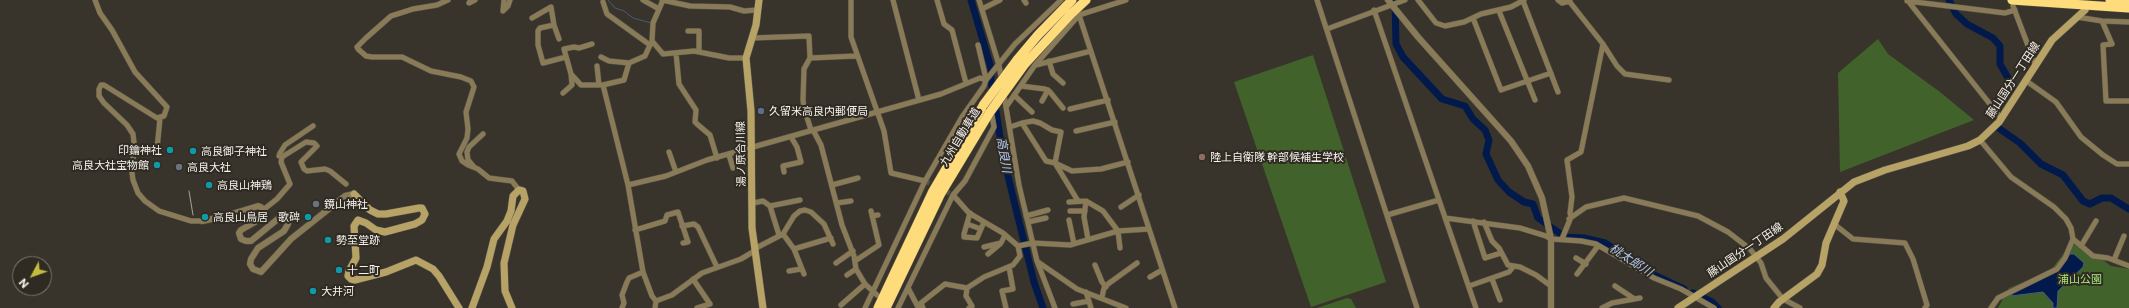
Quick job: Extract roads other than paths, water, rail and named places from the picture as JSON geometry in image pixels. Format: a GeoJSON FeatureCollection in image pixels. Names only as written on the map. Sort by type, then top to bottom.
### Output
{"type":"FeatureCollection","features":[{"type":"Feature","properties":{"kind":"highway","name":"九州自動車道"},"geometry":{"type":"LineString","coordinates":[[886,308],[940,195],[990,112],[1038,35],[1072,0]]}},
{"type":"Feature","properties":{"kind":"highway","name":"九州自動車道"},"geometry":{"type":"LineString","coordinates":[[878,308],[933,191],[984,104],[1021,62],[1086,0]]}},
{"type":"Feature","properties":{"kind":"highway"},"geometry":{"type":"LineString","coordinates":[[2110,0],[2129,0]]}},
{"type":"Feature","properties":{"kind":"highway"},"geometry":{"type":"LineString","coordinates":[[2013,5],[2129,8]]}},
{"type":"Feature","properties":{"kind":"main road","name":"湯ノ原合川線"},"geometry":{"type":"LineString","coordinates":[[759,0],[752,38],[746,58],[751,111],[753,203],[752,228],[764,308]]}},
{"type":"Feature","properties":{"kind":"main road","name":"藤山国分一丁田線"},"geometry":{"type":"LineString","coordinates":[[1678,308],[1783,239],[1840,192],[1866,177],[1957,150],[1980,140],[1993,129],[2001,118],[2052,40],[2084,10]]}},
{"type":"Feature","properties":{"kind":"main road"},"geometry":{"type":"LineString","coordinates":[[472,308],[487,267],[494,239],[507,221],[511,211],[513,196],[519,190],[523,191],[525,199],[513,225],[504,263],[505,291],[512,308]]}},
{"type":"Feature","properties":{"kind":"main road"},"geometry":{"type":"LineString","coordinates":[[1774,308],[1783,299],[1817,274],[1822,265],[1826,243],[1844,201],[1840,192]]}},
{"type":"Feature","properties":{"kind":"main road"},"geometry":{"type":"LineString","coordinates":[[354,194],[370,210],[378,214],[419,208],[423,210],[425,214],[422,220],[415,224],[385,232],[376,230],[366,223],[358,220],[354,226],[357,248],[356,258],[348,271],[348,276],[355,280],[386,272],[416,260],[424,263],[436,272],[459,308]]}},
{"type":"Feature","properties":{"kind":"street"},"geometry":{"type":"LineString","coordinates":[[95,0],[100,13],[112,30],[135,72],[167,106],[167,112],[160,118],[157,149]]}},
{"type":"Feature","properties":{"kind":"street"},"geometry":{"type":"LineString","coordinates":[[450,0],[437,5],[413,9],[391,16],[357,47],[366,56],[402,57],[431,71],[471,80],[474,87],[466,112],[468,129],[466,138],[459,154],[462,161],[474,167],[489,178],[512,181],[519,190]]}},
{"type":"Feature","properties":{"kind":"street"},"geometry":{"type":"LineString","coordinates":[[471,0],[469,3],[475,0]]}},
{"type":"Feature","properties":{"kind":"street"},"geometry":{"type":"LineString","coordinates":[[504,0],[503,11],[510,0]]}},
{"type":"Feature","properties":{"kind":"street"},"geometry":{"type":"LineString","coordinates":[[643,0],[659,9]]}},
{"type":"Feature","properties":{"kind":"street"},"geometry":{"type":"LineString","coordinates":[[601,57],[609,61],[629,63],[645,56],[651,44],[653,23],[662,0],[690,6],[730,7],[744,11],[757,10]]}},
{"type":"Feature","properties":{"kind":"street"},"geometry":{"type":"LineString","coordinates":[[708,0],[708,6]]}},
{"type":"Feature","properties":{"kind":"street"},"geometry":{"type":"LineString","coordinates":[[851,0],[851,37],[856,56],[884,131],[891,173],[925,181]]}},
{"type":"Feature","properties":{"kind":"street"},"geometry":{"type":"LineString","coordinates":[[893,0],[919,100]]}},
{"type":"Feature","properties":{"kind":"street"},"geometry":{"type":"LineString","coordinates":[[937,0],[944,24],[952,30],[966,83]]}},
{"type":"Feature","properties":{"kind":"street"},"geometry":{"type":"LineString","coordinates":[[979,0],[999,65],[1032,244],[1055,308]]}},
{"type":"Feature","properties":{"kind":"street"},"geometry":{"type":"LineString","coordinates":[[982,9],[1000,0]]}},
{"type":"Feature","properties":{"kind":"street"},"geometry":{"type":"LineString","coordinates":[[865,308],[874,294],[925,181],[962,117],[986,81],[1015,44],[1061,0]]}},
{"type":"Feature","properties":{"kind":"street"},"geometry":{"type":"LineString","coordinates":[[1006,107],[1035,65],[1079,15],[1126,0]]}},
{"type":"Feature","properties":{"kind":"street"},"geometry":{"type":"LineString","coordinates":[[1317,0],[1417,308]]}},
{"type":"Feature","properties":{"kind":"street"},"geometry":{"type":"LineString","coordinates":[[1326,29],[1390,2],[1405,0]]}},
{"type":"Feature","properties":{"kind":"street"},"geometry":{"type":"LineString","coordinates":[[1418,0],[1440,26],[1452,26],[1481,14],[1499,11],[1523,1],[1558,92]]}},
{"type":"Feature","properties":{"kind":"street"},"geometry":{"type":"LineString","coordinates":[[1558,0],[1562,2],[1570,1],[1604,44],[1617,66],[1625,74],[1669,80]]}},
{"type":"Feature","properties":{"kind":"street"},"geometry":{"type":"LineString","coordinates":[[1907,1],[2005,14],[2013,5],[2035,64]]}},
{"type":"Feature","properties":{"kind":"street"},"geometry":{"type":"LineString","coordinates":[[1907,1],[2001,118]]}},
{"type":"Feature","properties":{"kind":"street"},"geometry":{"type":"LineString","coordinates":[[603,2],[607,14],[663,54],[699,52],[729,58],[746,58]]}},
{"type":"Feature","properties":{"kind":"street"},"geometry":{"type":"LineString","coordinates":[[1390,2],[1521,154],[1534,177],[1542,198],[1551,239],[1551,308]]}},
{"type":"Feature","properties":{"kind":"street"},"geometry":{"type":"LineString","coordinates":[[532,18],[551,7],[554,25],[559,39]]}},
{"type":"Feature","properties":{"kind":"street"},"geometry":{"type":"LineString","coordinates":[[1374,10],[1476,308]]}},
{"type":"Feature","properties":{"kind":"street"},"geometry":{"type":"LineString","coordinates":[[1499,11],[1535,100]]}},
{"type":"Feature","properties":{"kind":"street"},"geometry":{"type":"LineString","coordinates":[[1079,15],[1175,308]]}},
{"type":"Feature","properties":{"kind":"street"},"geometry":{"type":"LineString","coordinates":[[2077,17],[2102,21],[2129,22]]}},
{"type":"Feature","properties":{"kind":"street"},"geometry":{"type":"LineString","coordinates":[[1473,18],[1501,90],[1551,73]]}},
{"type":"Feature","properties":{"kind":"street"},"geometry":{"type":"LineString","coordinates":[[2102,21],[2112,44],[2103,45],[2106,101],[2129,101]]}},
{"type":"Feature","properties":{"kind":"street"},"geometry":{"type":"LineString","coordinates":[[614,25],[622,24]]}},
{"type":"Feature","properties":{"kind":"street"},"geometry":{"type":"LineString","coordinates":[[554,25],[538,28],[538,45],[543,63],[566,58]]}},
{"type":"Feature","properties":{"kind":"street"},"geometry":{"type":"LineString","coordinates":[[688,31],[700,31],[699,52]]}},
{"type":"Feature","properties":{"kind":"street"},"geometry":{"type":"LineString","coordinates":[[752,38],[809,36],[810,58],[804,69],[804,108],[812,130],[821,145],[842,225],[853,251],[856,269],[865,284],[874,294]]}},
{"type":"Feature","properties":{"kind":"street"},"geometry":{"type":"LineString","coordinates":[[564,93],[572,85],[571,74],[564,49],[574,47],[580,48],[592,44]]}},
{"type":"Feature","properties":{"kind":"street"},"geometry":{"type":"LineString","coordinates":[[1562,239],[1569,218],[1571,217],[1572,197],[1567,160],[1581,152],[1604,44]]}},
{"type":"Feature","properties":{"kind":"street"},"geometry":{"type":"LineString","coordinates":[[898,308],[953,195],[965,181],[994,127],[978,45]]}},
{"type":"Feature","properties":{"kind":"street"},"geometry":{"type":"LineString","coordinates":[[1035,65],[1091,51]]}},
{"type":"Feature","properties":{"kind":"street"},"geometry":{"type":"LineString","coordinates":[[676,53],[680,84],[696,110],[695,122],[710,135],[717,158]]}},
{"type":"Feature","properties":{"kind":"street"},"geometry":{"type":"LineString","coordinates":[[810,58],[856,56]]}},
{"type":"Feature","properties":{"kind":"street"},"geometry":{"type":"LineString","coordinates":[[1049,61],[1053,74],[1064,83]]}},
{"type":"Feature","properties":{"kind":"street"},"geometry":{"type":"LineString","coordinates":[[571,74],[581,85],[601,85],[624,80],[629,63]]}},
{"type":"Feature","properties":{"kind":"street"},"geometry":{"type":"LineString","coordinates":[[597,66],[628,186],[643,272],[652,296],[656,301],[655,308]]}},
{"type":"Feature","properties":{"kind":"street"},"geometry":{"type":"LineString","coordinates":[[628,186],[717,158],[919,100],[980,78],[986,81]]}},
{"type":"Feature","properties":{"kind":"street"},"geometry":{"type":"LineString","coordinates":[[2025,80],[2056,102],[2081,137],[2103,155],[2117,164],[2129,164]]}},
{"type":"Feature","properties":{"kind":"street"},"geometry":{"type":"LineString","coordinates":[[160,118],[104,85],[101,85],[99,89],[99,96],[104,103],[127,125],[133,134],[136,151],[131,165],[133,180],[138,193],[153,207],[164,213],[191,221],[202,221],[222,217],[258,206],[263,210]]}},
{"type":"Feature","properties":{"kind":"street"},"geometry":{"type":"LineString","coordinates":[[1021,86],[1040,86],[1048,90],[1063,108]]}},
{"type":"Feature","properties":{"kind":"street"},"geometry":{"type":"LineString","coordinates":[[1042,101],[1048,90]]}},
{"type":"Feature","properties":{"kind":"street"},"geometry":{"type":"LineString","coordinates":[[1014,95],[1032,112]]}},
{"type":"Feature","properties":{"kind":"street"},"geometry":{"type":"LineString","coordinates":[[1070,109],[1108,100]]}},
{"type":"Feature","properties":{"kind":"street"},"geometry":{"type":"LineString","coordinates":[[1010,127],[1034,121],[1052,130],[1061,132],[1055,163],[1078,201]]}},
{"type":"Feature","properties":{"kind":"street"},"geometry":{"type":"LineString","coordinates":[[1076,131],[1115,122]]}},
{"type":"Feature","properties":{"kind":"street"},"geometry":{"type":"LineString","coordinates":[[1022,123],[1046,161],[1055,163],[1076,172],[1101,169],[1128,162]]}},
{"type":"Feature","properties":{"kind":"street"},"geometry":{"type":"LineString","coordinates":[[263,210],[277,200],[290,184],[281,162],[282,157],[279,156],[280,153],[285,145],[313,126]]}},
{"type":"Feature","properties":{"kind":"street"},"geometry":{"type":"LineString","coordinates":[[474,167],[468,160],[467,152],[469,147],[483,134]]}},
{"type":"Feature","properties":{"kind":"street"},"geometry":{"type":"LineString","coordinates":[[784,172],[783,166],[801,162],[797,147],[791,137]]}},
{"type":"Feature","properties":{"kind":"street"},"geometry":{"type":"LineString","coordinates":[[1980,140],[2011,177],[2049,203],[2066,219],[2071,228],[2073,239],[2065,258],[2058,268],[1998,298],[1991,308]]}},
{"type":"Feature","properties":{"kind":"street"},"geometry":{"type":"LineString","coordinates":[[282,157],[306,142],[314,143],[317,146],[303,159],[301,162],[302,166],[307,171],[325,169],[330,171],[346,184]]}},
{"type":"Feature","properties":{"kind":"street"},"geometry":{"type":"LineString","coordinates":[[669,152],[676,172]]}},
{"type":"Feature","properties":{"kind":"street"},"geometry":{"type":"LineString","coordinates":[[729,155],[733,168]]}},
{"type":"Feature","properties":{"kind":"street"},"geometry":{"type":"LineString","coordinates":[[832,185],[858,178]]}},
{"type":"Feature","properties":{"kind":"street"},"geometry":{"type":"LineString","coordinates":[[263,210],[264,214],[259,221],[241,230],[239,233],[241,239],[251,241],[279,218],[287,220],[288,224],[284,231],[258,248],[251,259],[250,264],[257,272],[265,269],[291,239],[345,196],[354,194]]}},
{"type":"Feature","properties":{"kind":"street"},"geometry":{"type":"LineString","coordinates":[[908,288],[920,306],[945,284],[967,288],[984,277],[1009,267],[1020,256],[1019,246],[1005,235],[970,213],[953,195]]}},
{"type":"Feature","properties":{"kind":"street"},"geometry":{"type":"LineString","coordinates":[[1121,208],[1138,195]]}},
{"type":"Feature","properties":{"kind":"street"},"geometry":{"type":"LineString","coordinates":[[1569,218],[1586,207],[1616,198],[1630,198],[1698,216],[1728,232],[1750,249],[1756,256],[1766,278],[1783,299],[1800,308]]}},
{"type":"Feature","properties":{"kind":"street"},"geometry":{"type":"LineString","coordinates":[[770,206],[800,200]]}},
{"type":"Feature","properties":{"kind":"street"},"geometry":{"type":"LineString","coordinates":[[837,203],[851,200]]}},
{"type":"Feature","properties":{"kind":"street"},"geometry":{"type":"LineString","coordinates":[[1387,215],[1439,200]]}},
{"type":"Feature","properties":{"kind":"street"},"geometry":{"type":"LineString","coordinates":[[753,203],[763,201],[770,206],[781,234],[794,249],[802,271],[789,271]]}},
{"type":"Feature","properties":{"kind":"street"},"geometry":{"type":"LineString","coordinates":[[1086,201],[1084,217],[1088,239]]}},
{"type":"Feature","properties":{"kind":"street"},"geometry":{"type":"LineString","coordinates":[[1069,202],[1086,201],[1103,211],[1118,231],[1120,248]]}},
{"type":"Feature","properties":{"kind":"street"},"geometry":{"type":"LineString","coordinates":[[656,301],[672,295],[693,279],[717,267],[741,259],[781,234],[794,216],[800,211],[805,210],[812,212],[824,224],[833,244]]}},
{"type":"Feature","properties":{"kind":"street"},"geometry":{"type":"LineString","coordinates":[[1026,216],[1048,210]]}},
{"type":"Feature","properties":{"kind":"street"},"geometry":{"type":"LineString","coordinates":[[1070,211],[1084,211]]}},
{"type":"Feature","properties":{"kind":"street"},"geometry":{"type":"LineString","coordinates":[[635,230],[665,221],[667,215],[678,212],[688,242],[683,243]]}},
{"type":"Feature","properties":{"kind":"street"},"geometry":{"type":"LineString","coordinates":[[970,213],[964,237],[978,238],[984,222]]}},
{"type":"Feature","properties":{"kind":"street"},"geometry":{"type":"LineString","coordinates":[[855,261],[879,245],[871,214],[878,215]]}},
{"type":"Feature","properties":{"kind":"street"},"geometry":{"type":"LineString","coordinates":[[1028,222],[1046,218]]}},
{"type":"Feature","properties":{"kind":"street"},"geometry":{"type":"LineString","coordinates":[[1445,218],[1473,220],[1520,228],[1551,239],[1582,241],[1598,246],[1654,278],[1695,296],[1713,307]]}},
{"type":"Feature","properties":{"kind":"street"},"geometry":{"type":"LineString","coordinates":[[1069,220],[1074,244]]}},
{"type":"Feature","properties":{"kind":"street"},"geometry":{"type":"LineString","coordinates":[[1473,220],[1485,258],[1501,253]]}},
{"type":"Feature","properties":{"kind":"street"},"geometry":{"type":"LineString","coordinates":[[2081,246],[2096,221]]}},
{"type":"Feature","properties":{"kind":"street"},"geometry":{"type":"LineString","coordinates":[[1484,222],[1492,241],[1499,248],[1508,265],[1520,267],[1536,275],[1551,286]]}},
{"type":"Feature","properties":{"kind":"street"},"geometry":{"type":"LineString","coordinates":[[682,226],[694,224],[698,227],[717,267]]}},
{"type":"Feature","properties":{"kind":"street"},"geometry":{"type":"LineString","coordinates":[[967,224],[981,229]]}},
{"type":"Feature","properties":{"kind":"street"},"geometry":{"type":"LineString","coordinates":[[1834,224],[1853,239],[1905,243],[1913,259],[1926,305],[1925,308]]}},
{"type":"Feature","properties":{"kind":"street"},"geometry":{"type":"LineString","coordinates":[[1019,246],[1032,244],[1074,244],[1118,231],[1149,230]]}},
{"type":"Feature","properties":{"kind":"street"},"geometry":{"type":"LineString","coordinates":[[988,254],[1001,243],[1005,235]]}},
{"type":"Feature","properties":{"kind":"street"},"geometry":{"type":"LineString","coordinates":[[2114,260],[2124,236]]}},
{"type":"Feature","properties":{"kind":"street"},"geometry":{"type":"LineString","coordinates":[[794,249],[831,238]]}},
{"type":"Feature","properties":{"kind":"street"},"geometry":{"type":"LineString","coordinates":[[2073,239],[2093,256],[2114,260],[2129,266]]}},
{"type":"Feature","properties":{"kind":"street"},"geometry":{"type":"LineString","coordinates":[[984,246],[1001,243]]}},
{"type":"Feature","properties":{"kind":"street"},"geometry":{"type":"LineString","coordinates":[[1577,274],[1598,246]]}},
{"type":"Feature","properties":{"kind":"street"},"geometry":{"type":"LineString","coordinates":[[836,263],[853,251]]}},
{"type":"Feature","properties":{"kind":"street"},"geometry":{"type":"LineString","coordinates":[[1576,258],[1586,264]]}},
{"type":"Feature","properties":{"kind":"street"},"geometry":{"type":"LineString","coordinates":[[1037,261],[1066,283],[1126,308]]}},
{"type":"Feature","properties":{"kind":"street"},"geometry":{"type":"LineString","coordinates":[[1102,297],[1106,287],[1137,263]]}},
{"type":"Feature","properties":{"kind":"street"},"geometry":{"type":"LineString","coordinates":[[1095,265],[1102,282],[1106,287]]}},
{"type":"Feature","properties":{"kind":"street"},"geometry":{"type":"LineString","coordinates":[[1006,308],[1002,292],[1013,289],[1009,267]]}},
{"type":"Feature","properties":{"kind":"street"},"geometry":{"type":"LineString","coordinates":[[1468,286],[1509,272],[1513,267]]}},
{"type":"Feature","properties":{"kind":"street"},"geometry":{"type":"LineString","coordinates":[[847,275],[856,269]]}},
{"type":"Feature","properties":{"kind":"street"},"geometry":{"type":"LineString","coordinates":[[1150,277],[1162,270]]}},
{"type":"Feature","properties":{"kind":"street"},"geometry":{"type":"LineString","coordinates":[[622,308],[624,303],[622,295],[629,278],[643,272]]}},
{"type":"Feature","properties":{"kind":"street"},"geometry":{"type":"LineString","coordinates":[[693,279],[711,306],[697,308]]}},
{"type":"Feature","properties":{"kind":"street"},"geometry":{"type":"LineString","coordinates":[[1492,279],[1500,300]]}},
{"type":"Feature","properties":{"kind":"street"},"geometry":{"type":"LineString","coordinates":[[841,305],[865,284]]}},
{"type":"Feature","properties":{"kind":"street"},"geometry":{"type":"LineString","coordinates":[[1615,286],[1633,298]]}},
{"type":"Feature","properties":{"kind":"street"},"geometry":{"type":"LineString","coordinates":[[967,288],[966,296],[972,306],[969,308]]}},
{"type":"Feature","properties":{"kind":"street"},"geometry":{"type":"LineString","coordinates":[[1086,292],[1091,308]]}},
{"type":"Feature","properties":{"kind":"street"},"geometry":{"type":"LineString","coordinates":[[1602,308],[1612,303],[1633,298],[1640,298]]}},
{"type":"Feature","properties":{"kind":"street"},"geometry":{"type":"LineString","coordinates":[[1073,304],[1089,301]]}},
{"type":"Feature","properties":{"kind":"street"},"geometry":{"type":"LineString","coordinates":[[1704,302],[1704,308]]}},
{"type":"Feature","properties":{"kind":"water"},"geometry":{"type":"Polygon","coordinates":[[[2070,254],[2074,254],[2084,263],[2083,267],[2058,291],[2057,308],[2053,308],[2053,303],[2043,292],[2011,296],[2014,291],[2059,269],[2070,254]]]}},
{"type":"Feature","properties":{"kind":"waterway"},"geometry":{"type":"LineString","coordinates":[[608,0],[615,8],[624,11],[633,18],[651,23]]}},
{"type":"Feature","properties":{"kind":"waterway","name":"高良川"},"geometry":{"type":"LineString","coordinates":[[971,0],[991,68],[991,80],[1003,155],[1034,282],[1043,308]]}},
{"type":"Feature","properties":{"kind":"waterway","name":"桃太郎川"},"geometry":{"type":"LineString","coordinates":[[1395,0],[1396,44],[1403,57],[1442,99],[1465,106],[1473,119],[1485,130],[1489,140],[1486,154],[1498,180],[1509,192],[1524,202],[1533,204],[1538,218],[1565,237],[1584,238],[1605,243],[1654,275],[1684,289]]}},
{"type":"Feature","properties":{"kind":"waterway"},"geometry":{"type":"LineString","coordinates":[[1949,0],[1956,14],[1967,24],[1993,38],[2000,46],[2000,64],[2012,85],[2011,88],[1993,105]]}},
{"type":"Feature","properties":{"kind":"waterway"},"geometry":{"type":"LineString","coordinates":[[1997,127],[2020,143],[2041,164],[2063,175],[2083,201],[2090,204],[2102,198],[2111,198],[2129,209]]}},
{"type":"Feature","properties":{"kind":"waterway","name":"桃太郎川"},"geometry":{"type":"LineString","coordinates":[[1693,293],[1712,302],[1718,308]]}},
{"type":"Feature","properties":{"kind":"tunnel"},"geometry":{"type":"LineString","coordinates":[[925,181],[953,195]]}},
{"type":"Feature","properties":{"kind":"tram line"},"geometry":{"type":"LineString","coordinates":[[189,191],[193,215]]}},
{"type":"Feature","properties":{"kind":"place","name":"久留米高良内郵便局"},"geometry":{"type":"Point","coordinates":[761,111]}},
{"type":"Feature","properties":{"kind":"place","name":"印鑰神社"},"geometry":{"type":"Point","coordinates":[170,150]}},
{"type":"Feature","properties":{"kind":"place","name":"高良御子神社"},"geometry":{"type":"Point","coordinates":[193,151]}},
{"type":"Feature","properties":{"kind":"place","name":"陸上自衛隊 幹部候補生学校"},"geometry":{"type":"Point","coordinates":[1202,157]}},
{"type":"Feature","properties":{"kind":"place","name":"高良大社宝物館"},"geometry":{"type":"Point","coordinates":[157,165]}},
{"type":"Feature","properties":{"kind":"place","name":"高良大社"},"geometry":{"type":"Point","coordinates":[179,167]}},
{"type":"Feature","properties":{"kind":"place","name":"高良山神鶏"},"geometry":{"type":"Point","coordinates":[209,185]}},
{"type":"Feature","properties":{"kind":"place","name":"鏡山神社"},"geometry":{"type":"Point","coordinates":[316,204]}},
{"type":"Feature","properties":{"kind":"place","name":"高良山鳥居"},"geometry":{"type":"Point","coordinates":[205,217]}},
{"type":"Feature","properties":{"kind":"place","name":"歌碑"},"geometry":{"type":"Point","coordinates":[308,217]}},
{"type":"Feature","properties":{"kind":"place","name":"勢至堂跡"},"geometry":{"type":"Point","coordinates":[328,240]}},
{"type":"Feature","properties":{"kind":"place","name":"十二町"},"geometry":{"type":"Point","coordinates":[339,270]}},
{"type":"Feature","properties":{"kind":"place","name":"大井河"},"geometry":{"type":"Point","coordinates":[313,291]}},
{"type":"Feature","properties":{"kind":"park label","name":"浦山公園"},"geometry":{"type":"Point","coordinates":[2080,279]}}]}
